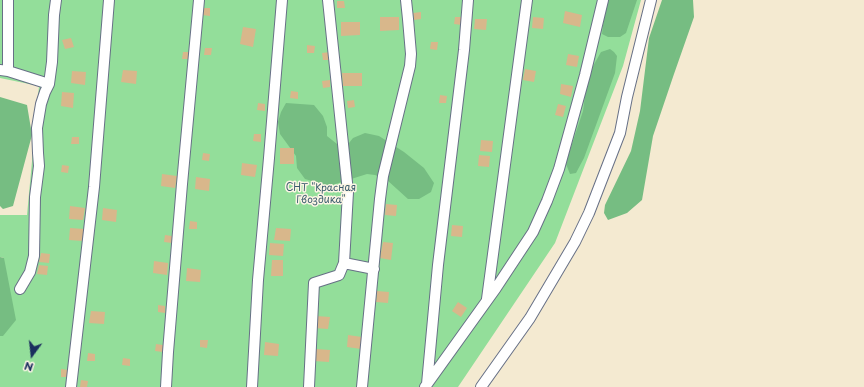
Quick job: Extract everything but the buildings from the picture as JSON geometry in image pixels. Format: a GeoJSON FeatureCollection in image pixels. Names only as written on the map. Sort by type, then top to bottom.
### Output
{"type":"FeatureCollection","features":[{"type":"Feature","properties":{"kind":"street"},"geometry":{"type":"LineString","coordinates":[[8,0],[4,70],[49,84]]}},
{"type":"Feature","properties":{"kind":"street"},"geometry":{"type":"LineString","coordinates":[[20,289],[30,272],[34,256],[35,197],[39,166],[37,128],[39,110],[49,84],[56,0]]}},
{"type":"Feature","properties":{"kind":"street"},"geometry":{"type":"LineString","coordinates":[[71,387],[94,187],[110,0]]}},
{"type":"Feature","properties":{"kind":"street"},"geometry":{"type":"LineString","coordinates":[[166,387],[182,184],[199,0]]}},
{"type":"Feature","properties":{"kind":"street"},"geometry":{"type":"LineString","coordinates":[[252,387],[258,280],[282,0]]}},
{"type":"Feature","properties":{"kind":"street"},"geometry":{"type":"LineString","coordinates":[[309,387],[314,283],[339,275],[344,263],[348,192],[328,0]]}},
{"type":"Feature","properties":{"kind":"street"},"geometry":{"type":"LineString","coordinates":[[362,387],[383,176],[410,66],[411,54],[406,0]]}},
{"type":"Feature","properties":{"kind":"street"},"geometry":{"type":"LineString","coordinates":[[426,386],[468,0]]}},
{"type":"Feature","properties":{"kind":"street"},"geometry":{"type":"LineString","coordinates":[[487,301],[527,0]]}},
{"type":"Feature","properties":{"kind":"street"},"geometry":{"type":"LineString","coordinates":[[426,386],[496,288],[532,232],[547,201],[559,169],[583,82],[603,0]]}},
{"type":"Feature","properties":{"kind":"street"},"geometry":{"type":"LineString","coordinates":[[481,387],[530,318],[575,242],[589,213],[620,133],[650,0]]}},
{"type":"Feature","properties":{"kind":"street"},"geometry":{"type":"LineString","coordinates":[[344,263],[374,269]]}},
{"type":"Feature","properties":{"kind":"green space","name":"СНТ \"Красная Гвоздика\""},"geometry":{"type":"Polygon","coordinates":[[[0,0],[641,0],[623,66],[555,243],[458,387],[0,387],[0,336],[3,336],[4,258],[0,257],[0,215],[27,215],[39,86],[0,78],[0,0]]]}},
{"type":"Feature","properties":{"kind":"green space"},"geometry":{"type":"Polygon","coordinates":[[[609,0],[637,0],[626,33],[620,37],[608,37],[602,34],[605,9],[609,0]]]}},
{"type":"Feature","properties":{"kind":"green space"},"geometry":{"type":"Polygon","coordinates":[[[662,0],[693,0],[694,17],[653,136],[642,200],[627,213],[608,220],[604,213],[605,205],[631,151],[640,111],[649,38],[662,0]]]}},
{"type":"Feature","properties":{"kind":"green space"},"geometry":{"type":"Polygon","coordinates":[[[610,49],[617,56],[615,73],[584,158],[576,173],[570,174],[566,164],[583,111],[586,88],[592,68],[601,52],[610,49]]]}},
{"type":"Feature","properties":{"kind":"green space"},"geometry":{"type":"Polygon","coordinates":[[[0,97],[27,105],[32,135],[13,206],[3,209],[0,206],[0,97]]]}},
{"type":"Feature","properties":{"kind":"green space"},"geometry":{"type":"Polygon","coordinates":[[[286,103],[314,105],[323,116],[327,127],[327,136],[337,144],[349,143],[353,138],[365,133],[379,136],[404,152],[424,168],[434,183],[431,192],[419,199],[408,199],[387,180],[375,175],[367,174],[329,186],[305,179],[297,168],[296,156],[280,134],[278,122],[286,103]]]}},
{"type":"Feature","properties":{"kind":"green space"},"geometry":{"type":"Polygon","coordinates":[[[0,257],[4,258],[16,320],[3,336],[0,336],[0,257]]]}}]}
